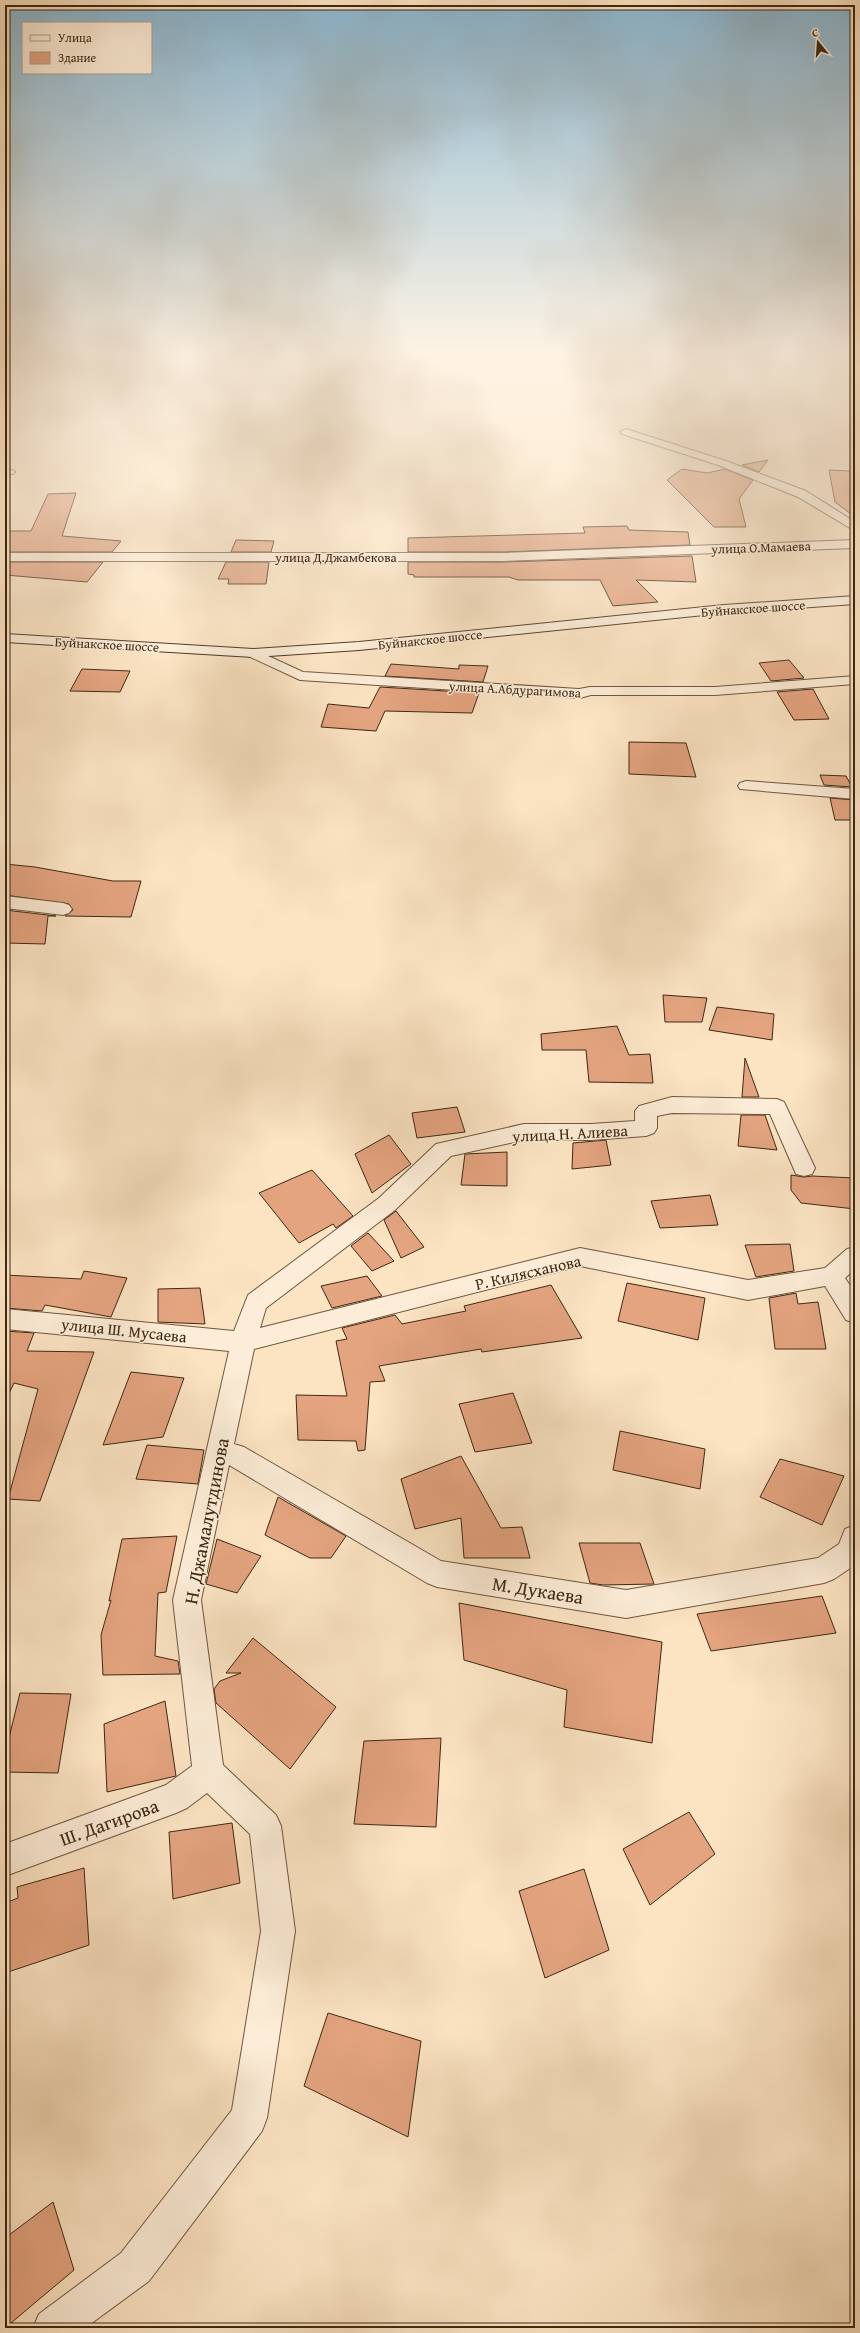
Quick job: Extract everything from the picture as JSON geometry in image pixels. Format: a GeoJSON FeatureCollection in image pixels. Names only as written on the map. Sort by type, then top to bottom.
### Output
{"type":"FeatureCollection","features":[{"type":"Feature","properties":{"kind":"street"},"geometry":{"type":"LineString","coordinates":[[724,464],[802,494],[855,526]]}},
{"type":"Feature","properties":{"kind":"street","name":"улица О.Мамаева"},"geometry":{"type":"LineString","coordinates":[[666,550],[855,544]]}},
{"type":"Feature","properties":{"kind":"street","name":"улица Д.Джамбекова"},"geometry":{"type":"LineString","coordinates":[[5,557],[504,557],[666,550]]}},
{"type":"Feature","properties":{"kind":"street","name":"Буйнакское шоссе"},"geometry":{"type":"LineString","coordinates":[[5,638],[253,653],[358,646],[724,609],[855,600]]}},
{"type":"Feature","properties":{"kind":"street","name":"улица А.Абдурагимова"},"geometry":{"type":"LineString","coordinates":[[253,653],[300,676],[580,694],[590,691],[715,691],[855,680]]}},
{"type":"Feature","properties":{"kind":"street"},"geometry":{"type":"LineString","coordinates":[[746,786],[855,794]]}},
{"type":"Feature","properties":{"kind":"street"},"geometry":{"type":"LineString","coordinates":[[5,902],[64,909]]}},
{"type":"Feature","properties":{"kind":"street","name":"улица Н. Алиева"},"geometry":{"type":"LineString","coordinates":[[244,1342],[256,1302],[387,1204],[444,1150],[524,1132],[591,1132],[646,1128],[646,1111],[672,1105],[777,1106],[804,1168]]}},
{"type":"Feature","properties":{"kind":"street","name":"Р. Килясханова"},"geometry":{"type":"LineString","coordinates":[[244,1342],[580,1256],[748,1290],[831,1276]]}},
{"type":"Feature","properties":{"kind":"street"},"geometry":{"type":"LineString","coordinates":[[855,1256],[831,1276],[855,1313]]}},
{"type":"Feature","properties":{"kind":"street","name":"улица Ш. Мусаева"},"geometry":{"type":"LineString","coordinates":[[5,1319],[244,1342]]}},
{"type":"Feature","properties":{"kind":"street","name":"Н. Джамалутдинова"},"geometry":{"type":"LineString","coordinates":[[208,1773],[187,1600],[244,1342]]}},
{"type":"Feature","properties":{"kind":"street","name":"М. Дукаева"},"geometry":{"type":"LineString","coordinates":[[236,1455],[437,1574],[626,1604],[824,1570],[849,1553],[855,1538]]}},
{"type":"Feature","properties":{"kind":"street"},"geometry":{"type":"LineString","coordinates":[[53,2328],[135,2267],[249,2118],[278,1931],[264,1826],[208,1773]]}},
{"type":"Feature","properties":{"kind":"street","name":"Ш. Дагирова"},"geometry":{"type":"LineString","coordinates":[[5,1860],[176,1797],[208,1773]]}},
{"type":"Feature","properties":{"kind":"building"},"geometry":{"type":"Polygon","coordinates":[[[748,464],[765,464],[759,472],[742,465],[748,464]]]}},
{"type":"Feature","properties":{"kind":"building"},"geometry":{"type":"Polygon","coordinates":[[[682,469],[707,473],[725,469],[753,480],[739,499],[746,527],[714,527],[667,480],[682,469]]]}},
{"type":"Feature","properties":{"kind":"building"},"geometry":{"type":"Polygon","coordinates":[[[829,470],[850,471],[855,481],[855,517],[835,502],[829,470]]]}},
{"type":"Feature","properties":{"kind":"building"},"geometry":{"type":"Polygon","coordinates":[[[76,493],[62,536],[121,541],[112,552],[5,552],[5,541],[9,531],[31,531],[48,494],[76,493]]]}},
{"type":"Feature","properties":{"kind":"building"},"geometry":{"type":"Polygon","coordinates":[[[627,526],[629,530],[688,532],[690,545],[504,552],[408,552],[408,538],[585,533],[583,527],[627,526]]]}},
{"type":"Feature","properties":{"kind":"building"},"geometry":{"type":"Polygon","coordinates":[[[236,540],[274,541],[271,552],[231,552],[236,540]]]}},
{"type":"Feature","properties":{"kind":"building"},"geometry":{"type":"Polygon","coordinates":[[[692,556],[696,582],[636,580],[658,602],[613,606],[600,580],[518,580],[509,577],[414,577],[414,575],[408,574],[408,562],[504,562],[692,556]]]}},
{"type":"Feature","properties":{"kind":"building"},"geometry":{"type":"Polygon","coordinates":[[[5,562],[103,562],[87,582],[5,575],[5,562]]]}},
{"type":"Feature","properties":{"kind":"building"},"geometry":{"type":"Polygon","coordinates":[[[226,562],[269,562],[266,584],[228,584],[229,579],[218,579],[226,562]]]}},
{"type":"Feature","properties":{"kind":"building"},"geometry":{"type":"Polygon","coordinates":[[[789,660],[804,678],[771,681],[759,663],[789,660]]]}},
{"type":"Feature","properties":{"kind":"building"},"geometry":{"type":"Polygon","coordinates":[[[391,664],[459,669],[459,665],[488,666],[483,682],[385,676],[391,664]]]}},
{"type":"Feature","properties":{"kind":"building"},"geometry":{"type":"Polygon","coordinates":[[[82,669],[130,671],[120,692],[70,691],[82,669]]]}},
{"type":"Feature","properties":{"kind":"building"},"geometry":{"type":"Polygon","coordinates":[[[380,687],[479,693],[472,713],[385,711],[376,731],[321,727],[328,704],[369,708],[380,687]]]}},
{"type":"Feature","properties":{"kind":"building"},"geometry":{"type":"Polygon","coordinates":[[[813,689],[829,719],[794,720],[777,692],[813,689]]]}},
{"type":"Feature","properties":{"kind":"building"},"geometry":{"type":"Polygon","coordinates":[[[629,742],[686,743],[696,777],[629,774],[629,742]]]}},
{"type":"Feature","properties":{"kind":"building"},"geometry":{"type":"Polygon","coordinates":[[[820,775],[846,776],[852,787],[824,785],[820,775]]]}},
{"type":"Feature","properties":{"kind":"building"},"geometry":{"type":"Polygon","coordinates":[[[830,798],[855,800],[855,820],[835,820],[830,798]]]}},
{"type":"Feature","properties":{"kind":"building"},"geometry":{"type":"Polygon","coordinates":[[[5,864],[35,867],[113,881],[141,881],[131,917],[65,916],[73,910],[69,904],[5,895],[5,864]]]}},
{"type":"Feature","properties":{"kind":"building"},"geometry":{"type":"Polygon","coordinates":[[[5,910],[56,916],[48,916],[45,944],[5,943],[5,910]]]}},
{"type":"Feature","properties":{"kind":"building"},"geometry":{"type":"Polygon","coordinates":[[[663,995],[707,998],[702,1022],[665,1022],[663,995]]]}},
{"type":"Feature","properties":{"kind":"building"},"geometry":{"type":"Polygon","coordinates":[[[717,1007],[774,1014],[772,1040],[709,1030],[717,1007]]]}},
{"type":"Feature","properties":{"kind":"building"},"geometry":{"type":"Polygon","coordinates":[[[617,1026],[629,1055],[650,1054],[653,1083],[589,1082],[586,1050],[542,1050],[541,1034],[617,1026]]]}},
{"type":"Feature","properties":{"kind":"building"},"geometry":{"type":"Polygon","coordinates":[[[745,1058],[759,1097],[742,1097],[745,1058]]]}},
{"type":"Feature","properties":{"kind":"building"},"geometry":{"type":"Polygon","coordinates":[[[457,1107],[465,1132],[417,1138],[412,1113],[457,1107]]]}},
{"type":"Feature","properties":{"kind":"building"},"geometry":{"type":"Polygon","coordinates":[[[741,1115],[765,1115],[777,1150],[738,1146],[741,1115]]]}},
{"type":"Feature","properties":{"kind":"building"},"geometry":{"type":"Polygon","coordinates":[[[389,1135],[411,1164],[372,1193],[355,1154],[389,1135]]]}},
{"type":"Feature","properties":{"kind":"building"},"geometry":{"type":"Polygon","coordinates":[[[606,1140],[611,1165],[572,1169],[573,1143],[606,1140]]]}},
{"type":"Feature","properties":{"kind":"building"},"geometry":{"type":"Polygon","coordinates":[[[507,1152],[507,1186],[461,1185],[465,1154],[507,1152]]]}},
{"type":"Feature","properties":{"kind":"building"},"geometry":{"type":"Polygon","coordinates":[[[312,1170],[353,1216],[336,1228],[333,1224],[299,1243],[259,1193],[312,1170]]]}},
{"type":"Feature","properties":{"kind":"building"},"geometry":{"type":"Polygon","coordinates":[[[791,1175],[804,1177],[855,1178],[855,1209],[801,1203],[791,1190],[791,1175]]]}},
{"type":"Feature","properties":{"kind":"building"},"geometry":{"type":"Polygon","coordinates":[[[710,1195],[718,1225],[660,1228],[651,1201],[710,1195]]]}},
{"type":"Feature","properties":{"kind":"building"},"geometry":{"type":"Polygon","coordinates":[[[396,1211],[424,1247],[401,1258],[384,1220],[396,1211]]]}},
{"type":"Feature","properties":{"kind":"building"},"geometry":{"type":"Polygon","coordinates":[[[368,1233],[394,1261],[372,1271],[351,1246],[368,1233]]]}},
{"type":"Feature","properties":{"kind":"building"},"geometry":{"type":"Polygon","coordinates":[[[790,1244],[794,1271],[756,1277],[745,1245],[790,1244]]]}},
{"type":"Feature","properties":{"kind":"building"},"geometry":{"type":"Polygon","coordinates":[[[84,1271],[127,1278],[111,1317],[45,1305],[42,1311],[5,1308],[5,1275],[81,1279],[84,1271]]]}},
{"type":"Feature","properties":{"kind":"building"},"geometry":{"type":"Polygon","coordinates":[[[367,1276],[382,1296],[332,1308],[321,1286],[367,1276]]]}},
{"type":"Feature","properties":{"kind":"building"},"geometry":{"type":"Polygon","coordinates":[[[627,1283],[705,1298],[698,1340],[618,1321],[627,1283]]]}},
{"type":"Feature","properties":{"kind":"building"},"geometry":{"type":"Polygon","coordinates":[[[551,1285],[582,1338],[482,1352],[481,1349],[379,1366],[385,1381],[370,1382],[365,1450],[358,1451],[356,1441],[298,1440],[296,1395],[347,1396],[336,1341],[347,1339],[342,1328],[395,1315],[402,1324],[466,1311],[464,1306],[551,1285]]]}},
{"type":"Feature","properties":{"kind":"building"},"geometry":{"type":"Polygon","coordinates":[[[200,1288],[205,1324],[158,1322],[158,1289],[200,1288]]]}},
{"type":"Feature","properties":{"kind":"building"},"geometry":{"type":"Polygon","coordinates":[[[796,1293],[798,1304],[818,1302],[826,1349],[775,1349],[769,1298],[796,1293]]]}},
{"type":"Feature","properties":{"kind":"building"},"geometry":{"type":"Polygon","coordinates":[[[5,1331],[34,1333],[27,1351],[94,1352],[40,1501],[8,1499],[38,1389],[14,1383],[5,1402],[5,1331]]]}},
{"type":"Feature","properties":{"kind":"building"},"geometry":{"type":"Polygon","coordinates":[[[131,1372],[184,1378],[163,1437],[103,1445],[131,1372]]]}},
{"type":"Feature","properties":{"kind":"building"},"geometry":{"type":"Polygon","coordinates":[[[513,1393],[532,1443],[475,1452],[459,1404],[513,1393]]]}},
{"type":"Feature","properties":{"kind":"building"},"geometry":{"type":"Polygon","coordinates":[[[620,1431],[705,1449],[700,1489],[613,1470],[620,1431]]]}},
{"type":"Feature","properties":{"kind":"building"},"geometry":{"type":"Polygon","coordinates":[[[147,1445],[204,1450],[198,1484],[136,1479],[147,1445]]]}},
{"type":"Feature","properties":{"kind":"building"},"geometry":{"type":"Polygon","coordinates":[[[461,1456],[501,1528],[522,1527],[530,1558],[464,1558],[461,1518],[415,1529],[401,1479],[461,1456]]]}},
{"type":"Feature","properties":{"kind":"building"},"geometry":{"type":"Polygon","coordinates":[[[780,1459],[844,1476],[822,1525],[760,1497],[780,1459]]]}},
{"type":"Feature","properties":{"kind":"building"},"geometry":{"type":"Polygon","coordinates":[[[278,1497],[346,1536],[331,1558],[310,1558],[265,1535],[278,1497]]]}},
{"type":"Feature","properties":{"kind":"building"},"geometry":{"type":"Polygon","coordinates":[[[177,1536],[166,1592],[158,1593],[155,1656],[178,1661],[180,1674],[103,1675],[101,1635],[111,1600],[109,1601],[122,1539],[177,1536]]]}},
{"type":"Feature","properties":{"kind":"building"},"geometry":{"type":"Polygon","coordinates":[[[217,1539],[261,1556],[237,1593],[206,1584],[217,1539]]]}},
{"type":"Feature","properties":{"kind":"building"},"geometry":{"type":"Polygon","coordinates":[[[579,1543],[640,1543],[654,1584],[603,1585],[590,1583],[579,1543]]]}},
{"type":"Feature","properties":{"kind":"building"},"geometry":{"type":"Polygon","coordinates":[[[822,1596],[836,1633],[711,1651],[697,1614],[822,1596]]]}},
{"type":"Feature","properties":{"kind":"building"},"geometry":{"type":"Polygon","coordinates":[[[459,1603],[662,1642],[652,1743],[564,1727],[567,1690],[464,1660],[459,1603]]]}},
{"type":"Feature","properties":{"kind":"building"},"geometry":{"type":"Polygon","coordinates":[[[253,1638],[336,1707],[290,1769],[216,1703],[214,1689],[220,1681],[241,1673],[226,1673],[253,1638]]]}},
{"type":"Feature","properties":{"kind":"building"},"geometry":{"type":"Polygon","coordinates":[[[20,1693],[71,1694],[58,1773],[5,1772],[5,1754],[20,1693]]]}},
{"type":"Feature","properties":{"kind":"building"},"geometry":{"type":"Polygon","coordinates":[[[165,1701],[176,1776],[107,1792],[104,1724],[165,1701]]]}},
{"type":"Feature","properties":{"kind":"building"},"geometry":{"type":"Polygon","coordinates":[[[441,1738],[436,1827],[354,1824],[364,1741],[441,1738]]]}},
{"type":"Feature","properties":{"kind":"building"},"geometry":{"type":"Polygon","coordinates":[[[689,1812],[715,1854],[650,1905],[623,1849],[689,1812]]]}},
{"type":"Feature","properties":{"kind":"building"},"geometry":{"type":"Polygon","coordinates":[[[232,1823],[240,1883],[173,1899],[169,1832],[232,1823]]]}},
{"type":"Feature","properties":{"kind":"building"},"geometry":{"type":"Polygon","coordinates":[[[84,1868],[89,1945],[5,1973],[5,1903],[18,1898],[17,1887],[84,1868]]]}},
{"type":"Feature","properties":{"kind":"building"},"geometry":{"type":"Polygon","coordinates":[[[584,1869],[609,1950],[545,1978],[519,1891],[584,1869]]]}},
{"type":"Feature","properties":{"kind":"building"},"geometry":{"type":"Polygon","coordinates":[[[328,2013],[421,2041],[408,2137],[304,2086],[328,2013]]]}},
{"type":"Feature","properties":{"kind":"building"},"geometry":{"type":"Polygon","coordinates":[[[53,2202],[74,2270],[5,2328],[5,2238],[53,2202]]]}}]}
